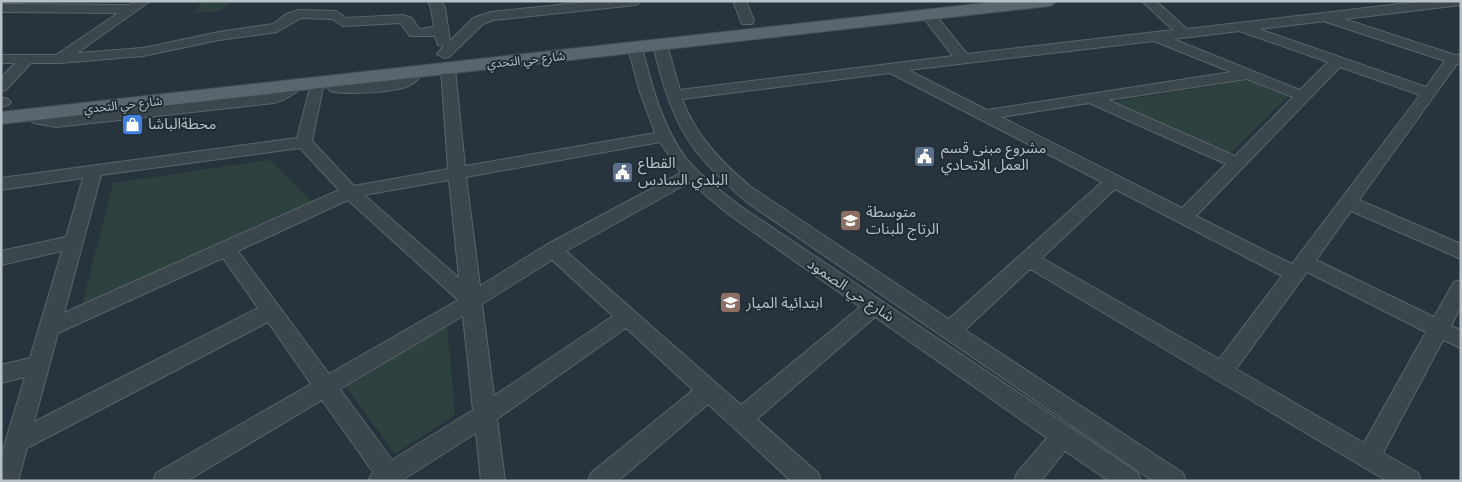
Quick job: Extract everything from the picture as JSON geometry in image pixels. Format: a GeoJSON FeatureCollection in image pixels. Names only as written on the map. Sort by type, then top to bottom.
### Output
{"type":"FeatureCollection","features":[{"type":"Feature","properties":{"kind":"main road","name":"شارع حي التحدي"},"geometry":{"type":"LineString","coordinates":[[2,103],[29,115],[124,105],[180,90],[565,48],[748,21],[1050,1]]}},
{"type":"Feature","properties":{"kind":"main road","name":"شارع حي التحدي"},"geometry":{"type":"LineString","coordinates":[[565,48],[635,48],[927,8]]}},
{"type":"Feature","properties":{"kind":"main road","name":"شارع حي التحدي"},"geometry":{"type":"LineString","coordinates":[[2,103],[133,87],[180,90],[294,86],[415,72],[446,61]]}},
{"type":"Feature","properties":{"kind":"main road"},"geometry":{"type":"LineString","coordinates":[[124,105],[139,100],[146,93],[144,89],[133,87]]}},
{"type":"Feature","properties":{"kind":"street"},"geometry":{"type":"LineString","coordinates":[[60,59],[144,1]]}},
{"type":"Feature","properties":{"kind":"street"},"geometry":{"type":"LineString","coordinates":[[434,1],[442,31],[446,61],[457,173],[493,481]]}},
{"type":"Feature","properties":{"kind":"street"},"geometry":{"type":"LineString","coordinates":[[446,61],[478,22],[491,16],[636,1]]}},
{"type":"Feature","properties":{"kind":"street"},"geometry":{"type":"LineString","coordinates":[[739,1],[748,21]]}},
{"type":"Feature","properties":{"kind":"street"},"geometry":{"type":"LineString","coordinates":[[1148,1],[1184,33]]}},
{"type":"Feature","properties":{"kind":"street"},"geometry":{"type":"LineString","coordinates":[[675,95],[1440,2],[1461,2]]}},
{"type":"Feature","properties":{"kind":"street"},"geometry":{"type":"LineString","coordinates":[[1,8],[132,9]]}},
{"type":"Feature","properties":{"kind":"street"},"geometry":{"type":"LineString","coordinates":[[927,8],[964,59]]}},
{"type":"Feature","properties":{"kind":"street"},"geometry":{"type":"LineString","coordinates":[[1,59],[60,59],[168,48],[220,36],[278,28],[291,17],[299,14],[336,15],[340,17],[340,21],[344,22],[402,19],[407,21],[415,33],[442,31]]}},
{"type":"Feature","properties":{"kind":"street"},"geometry":{"type":"LineString","coordinates":[[1222,372],[1429,93],[1459,59],[1325,17]]}},
{"type":"Feature","properties":{"kind":"street"},"geometry":{"type":"LineString","coordinates":[[1241,27],[1429,93]]}},
{"type":"Feature","properties":{"kind":"street"},"geometry":{"type":"LineString","coordinates":[[1155,37],[1302,96]]}},
{"type":"Feature","properties":{"kind":"street"},"geometry":{"type":"LineString","coordinates":[[660,45],[675,95],[689,131],[716,165],[733,182],[754,199],[1174,481]]}},
{"type":"Feature","properties":{"kind":"street","name":"شارع حي الصمود"},"geometry":{"type":"LineString","coordinates":[[635,48],[651,104],[666,136],[681,161],[692,174],[734,210],[1129,481]]}},
{"type":"Feature","properties":{"kind":"street"},"geometry":{"type":"LineString","coordinates":[[1,54],[28,58]]}},
{"type":"Feature","properties":{"kind":"street"},"geometry":{"type":"LineString","coordinates":[[2,103],[28,58]]}},
{"type":"Feature","properties":{"kind":"street"},"geometry":{"type":"LineString","coordinates":[[1184,217],[1238,164],[1337,60]]}},
{"type":"Feature","properties":{"kind":"street"},"geometry":{"type":"LineString","coordinates":[[892,68],[1184,217],[1461,340]]}},
{"type":"Feature","properties":{"kind":"street"},"geometry":{"type":"LineString","coordinates":[[642,76],[656,70],[668,73]]}},
{"type":"Feature","properties":{"kind":"street"},"geometry":{"type":"LineString","coordinates":[[985,115],[1248,74]]}},
{"type":"Feature","properties":{"kind":"street"},"geometry":{"type":"LineString","coordinates":[[304,142],[324,82]]}},
{"type":"Feature","properties":{"kind":"street"},"geometry":{"type":"LineString","coordinates":[[29,115],[40,120],[56,122],[264,99],[283,95],[294,86]]}},
{"type":"Feature","properties":{"kind":"street"},"geometry":{"type":"LineString","coordinates":[[1092,99],[1238,164]]}},
{"type":"Feature","properties":{"kind":"street"},"geometry":{"type":"LineString","coordinates":[[50,328],[350,192],[666,136]]}},
{"type":"Feature","properties":{"kind":"street"},"geometry":{"type":"LineString","coordinates":[[304,142],[350,192],[472,301]]}},
{"type":"Feature","properties":{"kind":"street"},"geometry":{"type":"LineString","coordinates":[[1,184],[304,142]]}},
{"type":"Feature","properties":{"kind":"street"},"geometry":{"type":"LineString","coordinates":[[6,481],[94,171]]}},
{"type":"Feature","properties":{"kind":"street"},"geometry":{"type":"LineString","coordinates":[[165,481],[472,301],[554,250],[692,174]]}},
{"type":"Feature","properties":{"kind":"street"},"geometry":{"type":"LineString","coordinates":[[950,331],[1114,181]]}},
{"type":"Feature","properties":{"kind":"street"},"geometry":{"type":"LineString","coordinates":[[1348,202],[1461,252]]}},
{"type":"Feature","properties":{"kind":"street"},"geometry":{"type":"LineString","coordinates":[[1,258],[74,242]]}},
{"type":"Feature","properties":{"kind":"street"},"geometry":{"type":"LineString","coordinates":[[226,248],[325,386],[384,478],[485,415],[627,317]]}},
{"type":"Feature","properties":{"kind":"street"},"geometry":{"type":"LineString","coordinates":[[554,250],[807,480]]}},
{"type":"Feature","properties":{"kind":"street"},"geometry":{"type":"LineString","coordinates":[[1028,258],[1409,481]]}},
{"type":"Feature","properties":{"kind":"street"},"geometry":{"type":"LineString","coordinates":[[1369,457],[1461,287]]}},
{"type":"Feature","properties":{"kind":"street"},"geometry":{"type":"LineString","coordinates":[[741,419],[874,306]]}},
{"type":"Feature","properties":{"kind":"street"},"geometry":{"type":"LineString","coordinates":[[17,442],[271,311]]}},
{"type":"Feature","properties":{"kind":"street"},"geometry":{"type":"LineString","coordinates":[[953,360],[968,357],[972,346]]}},
{"type":"Feature","properties":{"kind":"street"},"geometry":{"type":"LineString","coordinates":[[1,374],[39,364]]}},
{"type":"Feature","properties":{"kind":"street"},"geometry":{"type":"LineString","coordinates":[[995,389],[998,379],[1008,374],[1015,374]]}},
{"type":"Feature","properties":{"kind":"street"},"geometry":{"type":"LineString","coordinates":[[600,481],[709,390]]}},
{"type":"Feature","properties":{"kind":"street"},"geometry":{"type":"LineString","coordinates":[[1026,481],[1063,436]]}},
{"type":"Feature","properties":{"kind":"green space"},"geometry":{"type":"Polygon","coordinates":[[[203,1],[234,1],[219,11],[193,13],[203,1]]]}},
{"type":"Feature","properties":{"kind":"green space"},"geometry":{"type":"Polygon","coordinates":[[[1250,80],[1290,95],[1230,153],[1112,102],[1250,80]]]}},
{"type":"Feature","properties":{"kind":"green space"},"geometry":{"type":"Polygon","coordinates":[[[270,160],[315,204],[82,305],[113,183],[270,160]]]}},
{"type":"Feature","properties":{"kind":"green space"},"geometry":{"type":"Polygon","coordinates":[[[447,325],[455,415],[395,454],[346,387],[447,325]]]}},
{"type":"Feature","properties":{"kind":"place","name":"محطةالباشا"},"geometry":{"type":"Point","coordinates":[132,124]}},
{"type":"Feature","properties":{"kind":"place","name":"مشروع مبنى قسم العمل الاتحادي"},"geometry":{"type":"Point","coordinates":[925,157]}},
{"type":"Feature","properties":{"kind":"place","name":"القطاع البلدي السادس"},"geometry":{"type":"Point","coordinates":[622,172]}},
{"type":"Feature","properties":{"kind":"place","name":"متوسطة الرتاج للبنات"},"geometry":{"type":"Point","coordinates":[850,221]}},
{"type":"Feature","properties":{"kind":"place","name":"ابتدائية الميار"},"geometry":{"type":"Point","coordinates":[730,303]}}]}
